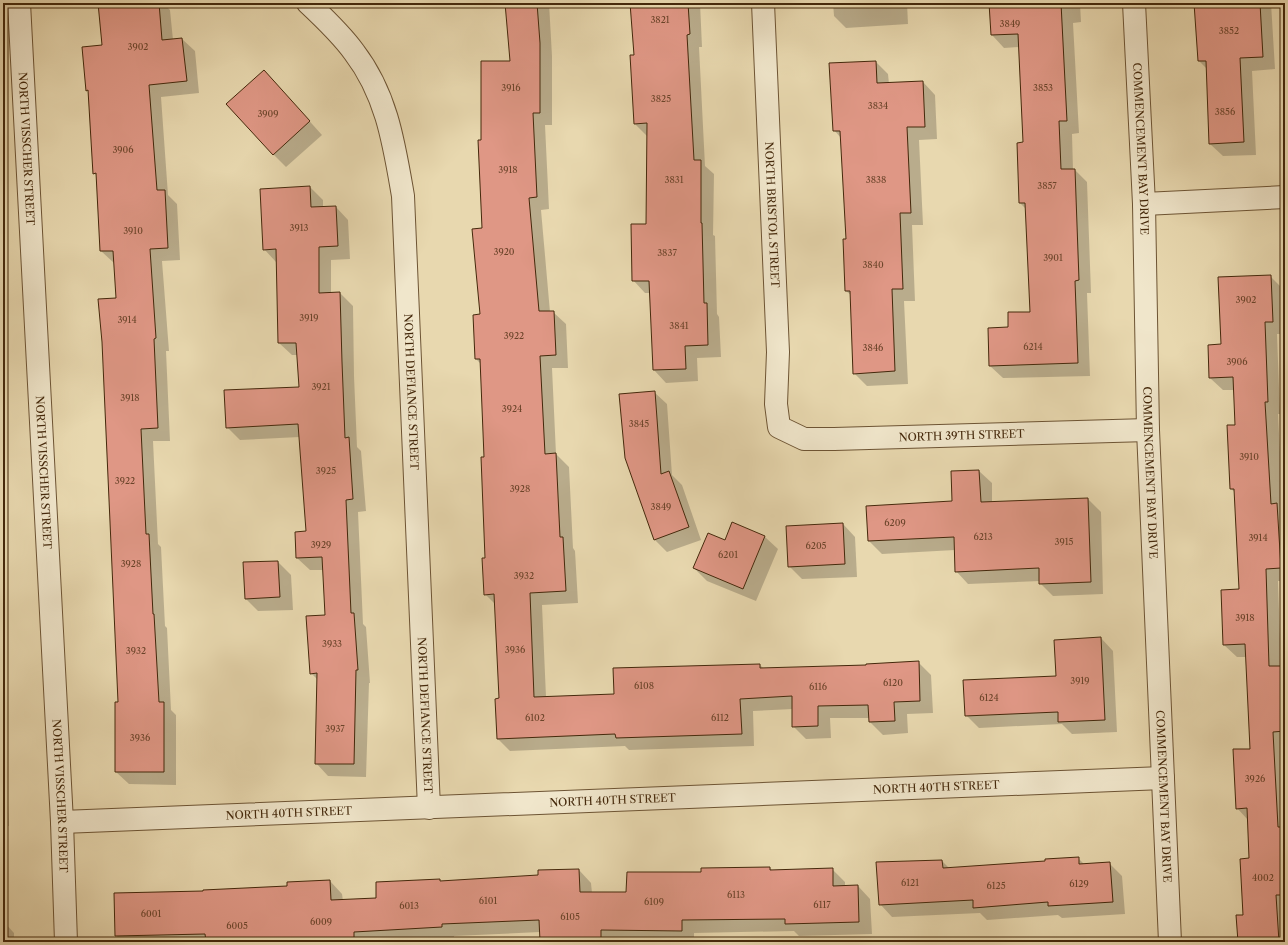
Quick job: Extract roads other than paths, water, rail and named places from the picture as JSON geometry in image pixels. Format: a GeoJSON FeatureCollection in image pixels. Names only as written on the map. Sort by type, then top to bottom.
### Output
{"type":"FeatureCollection","features":[{"type":"Feature","properties":{"kind":"street","name":"NORTH VISSCHER STREET"},"geometry":{"type":"LineString","coordinates":[[18,3],[62,822],[66,942]]}},
{"type":"Feature","properties":{"kind":"street","name":"NORTH DEFIANCE STREET"},"geometry":{"type":"LineString","coordinates":[[308,3],[331,25],[354,52],[371,77],[386,112],[394,143],[403,196],[429,808]]}},
{"type":"Feature","properties":{"kind":"street","name":"NORTH BRISTOL STREET"},"geometry":{"type":"LineString","coordinates":[[763,3],[778,352],[776,404],[779,427]]}},
{"type":"Feature","properties":{"kind":"street","name":"COMMENCEMENT BAY DRIVE"},"geometry":{"type":"LineString","coordinates":[[1134,3],[1144,204],[1148,430],[1170,942]]}},
{"type":"Feature","properties":{"kind":"street"},"geometry":{"type":"LineString","coordinates":[[1144,204],[1285,198]]}},
{"type":"Feature","properties":{"kind":"street","name":"NORTH 39TH STREET"},"geometry":{"type":"LineString","coordinates":[[779,427],[804,438],[834,439],[1148,430]]}},
{"type":"Feature","properties":{"kind":"street","name":"NORTH 40TH STREET"},"geometry":{"type":"LineString","coordinates":[[62,822],[1163,778]]}}]}
